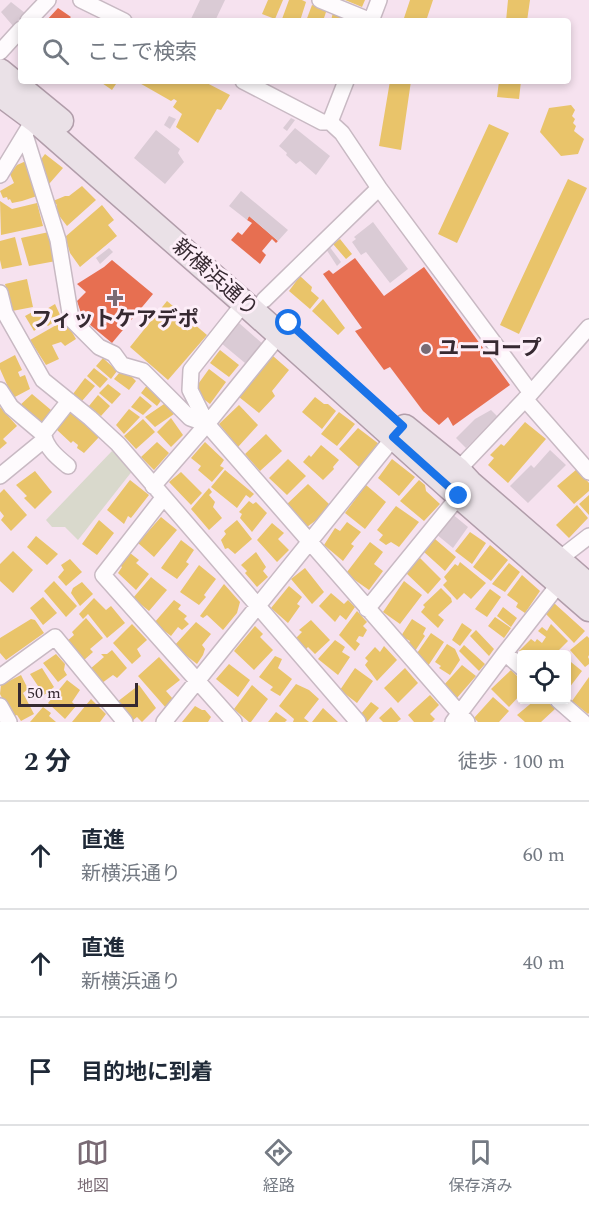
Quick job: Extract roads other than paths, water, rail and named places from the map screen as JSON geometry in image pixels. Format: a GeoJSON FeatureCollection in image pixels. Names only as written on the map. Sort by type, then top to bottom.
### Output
{"type":"FeatureCollection","features":[{"type":"Feature","properties":{"kind":"main road","name":"新横浜通り"},"geometry":{"type":"LineString","coordinates":[[0,71],[35,120]]}},
{"type":"Feature","properties":{"kind":"main road","name":"新横浜通り"},"geometry":{"type":"LineString","coordinates":[[0,94],[35,120],[254,301],[398,432],[458,483],[589,586]]}},
{"type":"Feature","properties":{"kind":"main road","name":"新横浜通り"},"geometry":{"type":"LineString","coordinates":[[458,483],[560,584],[589,609]]}},
{"type":"Feature","properties":{"kind":"street"},"geometry":{"type":"LineString","coordinates":[[31,18],[48,0]]}},
{"type":"Feature","properties":{"kind":"street"},"geometry":{"type":"LineString","coordinates":[[81,0],[118,18]]}},
{"type":"Feature","properties":{"kind":"street"},"geometry":{"type":"LineString","coordinates":[[320,0],[364,18]]}},
{"type":"Feature","properties":{"kind":"street"},"geometry":{"type":"LineString","coordinates":[[372,18],[379,0]]}},
{"type":"Feature","properties":{"kind":"street"},"geometry":{"type":"LineString","coordinates":[[0,52],[18,32]]}},
{"type":"Feature","properties":{"kind":"street"},"geometry":{"type":"LineString","coordinates":[[249,84],[322,122],[330,122],[342,133],[528,396],[589,472]]}},
{"type":"Feature","properties":{"kind":"street"},"geometry":{"type":"LineString","coordinates":[[330,122],[345,84]]}},
{"type":"Feature","properties":{"kind":"street"},"geometry":{"type":"LineString","coordinates":[[0,175],[35,120]]}},
{"type":"Feature","properties":{"kind":"street"},"geometry":{"type":"LineString","coordinates":[[35,120],[71,319],[99,347],[114,354],[122,365],[143,371],[190,418],[207,424]]}},
{"type":"Feature","properties":{"kind":"street"},"geometry":{"type":"LineString","coordinates":[[379,188],[254,301],[191,370],[190,390],[207,424],[460,719],[505,653],[560,584]]}},
{"type":"Feature","properties":{"kind":"street"},"geometry":{"type":"LineString","coordinates":[[0,294],[5,313],[43,380],[118,444],[358,722]]}},
{"type":"Feature","properties":{"kind":"street"},"geometry":{"type":"LineString","coordinates":[[367,609],[458,483],[528,396],[589,327]]}},
{"type":"Feature","properties":{"kind":"street"},"geometry":{"type":"LineString","coordinates":[[234,722],[103,575],[207,424],[284,329]]}},
{"type":"Feature","properties":{"kind":"street"},"geometry":{"type":"LineString","coordinates":[[0,390],[11,407],[44,436],[52,453],[68,466]]}},
{"type":"Feature","properties":{"kind":"street"},"geometry":{"type":"LineString","coordinates":[[0,476],[44,436],[69,401]]}},
{"type":"Feature","properties":{"kind":"street"},"geometry":{"type":"LineString","coordinates":[[164,722],[398,432]]}},
{"type":"Feature","properties":{"kind":"street"},"geometry":{"type":"LineString","coordinates":[[558,560],[589,537]]}},
{"type":"Feature","properties":{"kind":"street"},"geometry":{"type":"LineString","coordinates":[[0,677],[55,637],[125,722]]}},
{"type":"Feature","properties":{"kind":"street"},"geometry":{"type":"LineString","coordinates":[[505,653],[517,664]]}},
{"type":"Feature","properties":{"kind":"street"},"geometry":{"type":"LineString","coordinates":[[563,704],[583,722]]}},
{"type":"Feature","properties":{"kind":"street"},"geometry":{"type":"LineString","coordinates":[[0,706],[9,722]]}},
{"type":"Feature","properties":{"kind":"place","name":"フィットケアデポ"},"geometry":{"type":"Point","coordinates":[115,298]}},
{"type":"Feature","properties":{"kind":"place","name":"ユーコープ"},"geometry":{"type":"Point","coordinates":[426,349]}}]}
